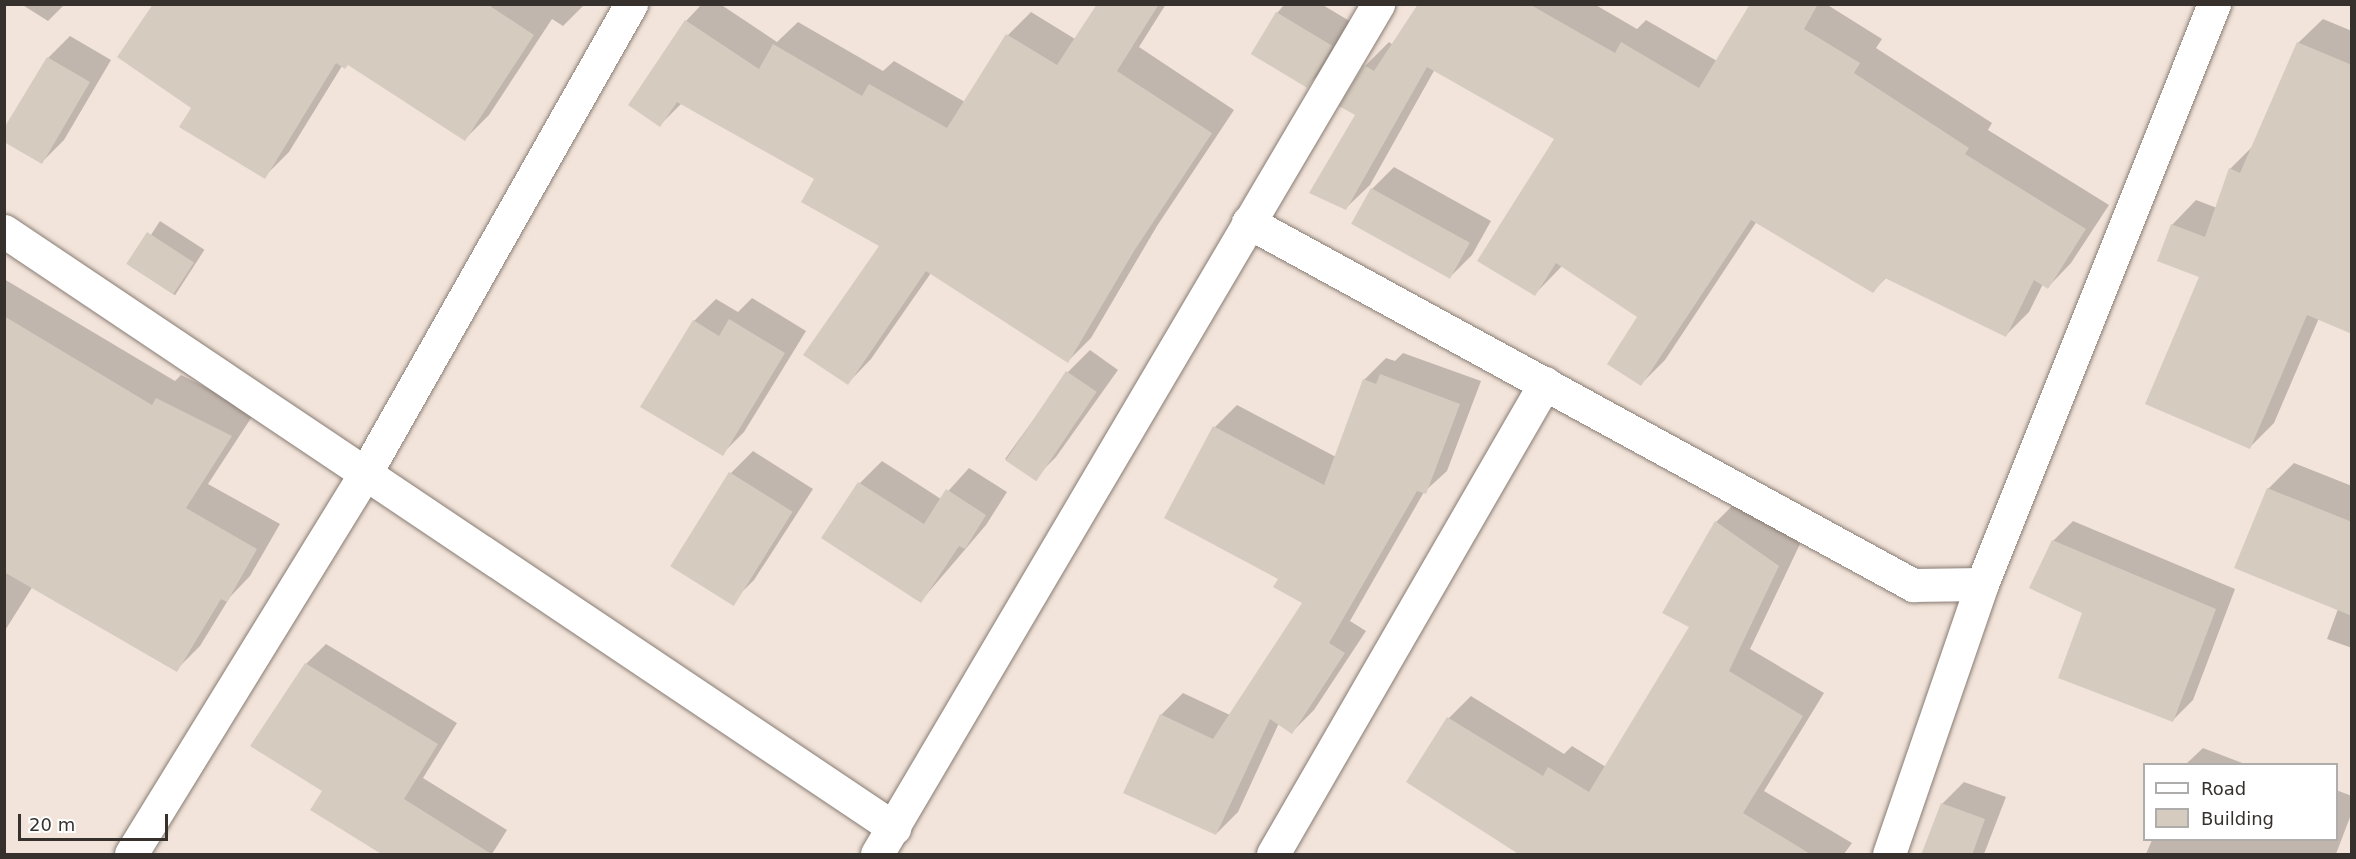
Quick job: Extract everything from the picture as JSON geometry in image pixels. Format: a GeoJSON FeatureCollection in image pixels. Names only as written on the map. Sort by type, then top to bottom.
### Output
{"type":"FeatureCollection","features":[{"type":"Feature","properties":{"kind":"street"},"geometry":{"type":"LineString","coordinates":[[131,855],[366,472],[631,4]]}},
{"type":"Feature","properties":{"kind":"street"},"geometry":{"type":"LineString","coordinates":[[877,855],[1378,4]]}},
{"type":"Feature","properties":{"kind":"street"},"geometry":{"type":"LineString","coordinates":[[1889,855],[1982,584],[2214,4]]}},
{"type":"Feature","properties":{"kind":"street"},"geometry":{"type":"LineString","coordinates":[[1248,222],[1913,585],[1982,584]]}},
{"type":"Feature","properties":{"kind":"street"},"geometry":{"type":"LineString","coordinates":[[4,231],[894,828]]}},
{"type":"Feature","properties":{"kind":"street"},"geometry":{"type":"LineString","coordinates":[[1273,855],[1545,383]]}},
{"type":"Feature","properties":{"kind":"building"},"geometry":{"type":"Polygon","coordinates":[[[153,4],[487,4],[534,35],[465,141],[348,65],[345,69],[336,63],[265,179],[179,127],[191,108],[117,57],[153,4]]]}},
{"type":"Feature","properties":{"kind":"building"},"geometry":{"type":"Polygon","coordinates":[[[1097,4],[1159,4],[1117,71],[1212,133],[1134,251],[1068,363],[926,271],[848,385],[803,355],[879,246],[801,202],[814,179],[677,102],[660,127],[628,105],[685,20],[759,69],[773,44],[862,96],[869,84],[947,128],[1006,34],[1057,65],[1097,4]]]}},
{"type":"Feature","properties":{"kind":"building"},"geometry":{"type":"Polygon","coordinates":[[[1418,4],[1529,4],[1615,53],[1621,42],[1699,88],[1750,4],[1818,4],[1804,29],[1860,63],[1854,73],[1969,148],[1965,154],[2086,229],[2048,289],[2034,280],[2006,337],[1885,278],[1873,293],[1751,220],[1641,386],[1607,364],[1637,317],[1556,263],[1535,296],[1477,261],[1554,139],[1427,67],[1346,210],[1309,193],[1355,115],[1339,106],[1364,65],[1374,71],[1418,4]]]}},
{"type":"Feature","properties":{"kind":"building"},"geometry":{"type":"Polygon","coordinates":[[[1276,12],[1333,46],[1307,88],[1251,54],[1276,12]]]}},
{"type":"Feature","properties":{"kind":"building"},"geometry":{"type":"Polygon","coordinates":[[[2297,42],[2352,65],[2352,334],[2307,315],[2250,449],[2145,404],[2199,277],[2157,261],[2171,224],[2205,237],[2229,168],[2240,173],[2297,42]]]}},
{"type":"Feature","properties":{"kind":"building"},"geometry":{"type":"Polygon","coordinates":[[[47,57],[90,82],[42,164],[4,142],[4,128],[47,57]]]}},
{"type":"Feature","properties":{"kind":"building"},"geometry":{"type":"Polygon","coordinates":[[[1371,188],[1470,243],[1450,279],[1351,224],[1371,188]]]}},
{"type":"Feature","properties":{"kind":"building"},"geometry":{"type":"Polygon","coordinates":[[[147,232],[194,262],[173,294],[126,264],[147,232]]]}},
{"type":"Feature","properties":{"kind":"building"},"geometry":{"type":"Polygon","coordinates":[[[4,316],[152,405],[156,398],[232,436],[186,508],[257,549],[227,602],[221,599],[177,672],[4,572],[4,316]]]}},
{"type":"Feature","properties":{"kind":"building"},"geometry":{"type":"Polygon","coordinates":[[[729,319],[785,353],[723,456],[640,407],[693,320],[719,336],[729,319]]]}},
{"type":"Feature","properties":{"kind":"building"},"geometry":{"type":"Polygon","coordinates":[[[1066,371],[1097,392],[1036,481],[1006,461],[1066,371]]]}},
{"type":"Feature","properties":{"kind":"building"},"geometry":{"type":"Polygon","coordinates":[[[1380,374],[1460,404],[1426,494],[1417,491],[1329,643],[1345,653],[1292,734],[1270,719],[1216,835],[1123,793],[1160,714],[1213,739],[1302,603],[1273,587],[1278,579],[1164,518],[1213,426],[1324,485],[1363,379],[1376,384],[1380,374]]]}},
{"type":"Feature","properties":{"kind":"building"},"geometry":{"type":"Polygon","coordinates":[[[729,472],[793,512],[734,606],[670,566],[729,472]]]}},
{"type":"Feature","properties":{"kind":"building"},"geometry":{"type":"Polygon","coordinates":[[[858,482],[924,524],[946,489],[986,515],[965,549],[959,546],[921,603],[821,538],[858,482]]]}},
{"type":"Feature","properties":{"kind":"building"},"geometry":{"type":"Polygon","coordinates":[[[2267,488],[2352,522],[2352,616],[2234,568],[2267,488]]]}},
{"type":"Feature","properties":{"kind":"building"},"geometry":{"type":"Polygon","coordinates":[[[1715,521],[1779,566],[1729,671],[1803,716],[1743,813],[1812,855],[1520,855],[1406,782],[1447,717],[1543,776],[1548,767],[1589,792],[1689,627],[1662,613],[1715,521]]]}},
{"type":"Feature","properties":{"kind":"building"},"geometry":{"type":"Polygon","coordinates":[[[2052,540],[2216,609],[2173,722],[2058,678],[2082,613],[2029,588],[2052,540]]]}},
{"type":"Feature","properties":{"kind":"building"},"geometry":{"type":"Polygon","coordinates":[[[305,663],[438,744],[404,799],[493,855],[383,855],[310,810],[322,791],[250,746],[305,663]]]}},
{"type":"Feature","properties":{"kind":"building"},"geometry":{"type":"Polygon","coordinates":[[[1941,803],[1985,819],[1972,855],[1921,855],[1941,803]]]}}]}
